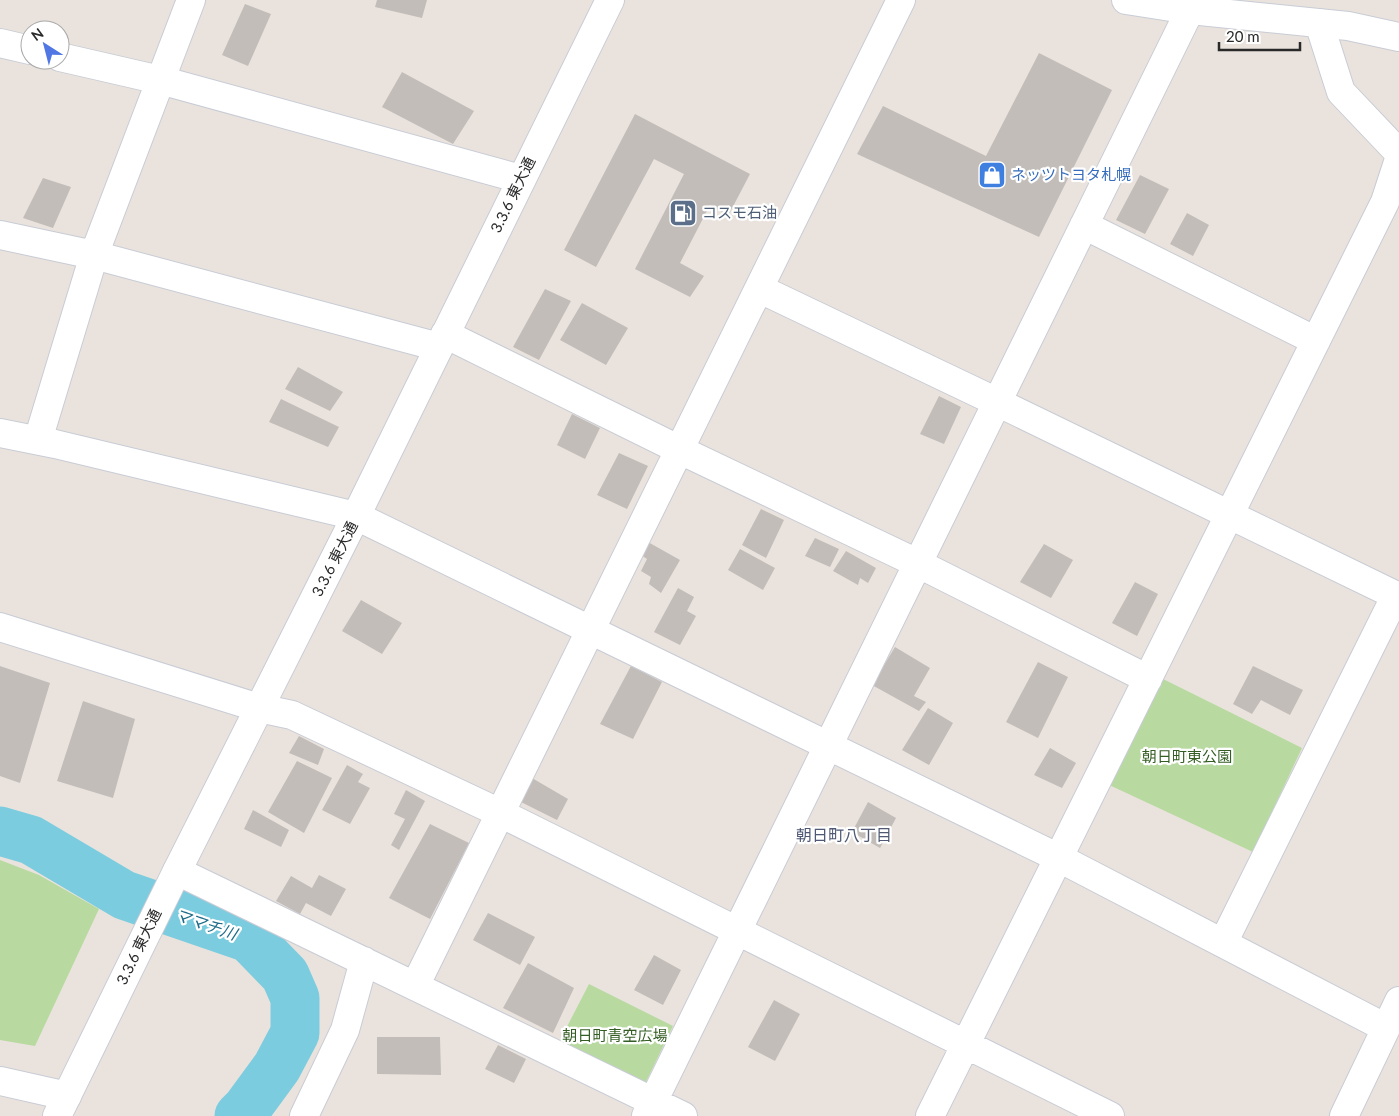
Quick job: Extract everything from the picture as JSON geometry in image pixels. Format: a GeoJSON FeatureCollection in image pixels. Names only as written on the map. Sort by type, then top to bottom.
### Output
{"type":"FeatureCollection","features":[{"type":"Feature","properties":{"kind":"street"},"geometry":{"type":"LineString","coordinates":[[38,440],[94,255],[190,0]]}},
{"type":"Feature","properties":{"kind":"street","name":"3.3.6 東大通"},"geometry":{"type":"LineString","coordinates":[[62,1106],[171,882],[356,516],[610,0]]}},
{"type":"Feature","properties":{"kind":"street"},"geometry":{"type":"LineString","coordinates":[[415,986],[901,0]]}},
{"type":"Feature","properties":{"kind":"street"},"geometry":{"type":"LineString","coordinates":[[1126,0],[1190,10],[1348,26],[1393,35]]}},
{"type":"Feature","properties":{"kind":"street"},"geometry":{"type":"LineString","coordinates":[[650,1109],[1190,10]]}},
{"type":"Feature","properties":{"kind":"street"},"geometry":{"type":"LineString","coordinates":[[1319,23],[1341,92],[1399,153]]}},
{"type":"Feature","properties":{"kind":"street"},"geometry":{"type":"LineString","coordinates":[[0,43],[20,48]]}},
{"type":"Feature","properties":{"kind":"street"},"geometry":{"type":"LineString","coordinates":[[70,59],[160,80],[521,179]]}},
{"type":"Feature","properties":{"kind":"street"},"geometry":{"type":"LineString","coordinates":[[930,1116],[1316,341],[1384,202],[1399,159]]}},
{"type":"Feature","properties":{"kind":"street"},"geometry":{"type":"LineString","coordinates":[[1084,225],[1316,341]]}},
{"type":"Feature","properties":{"kind":"street"},"geometry":{"type":"LineString","coordinates":[[0,235],[94,255],[442,340],[680,450],[917,563],[1148,679]]}},
{"type":"Feature","properties":{"kind":"street"},"geometry":{"type":"LineString","coordinates":[[760,289],[1398,596],[1223,943]]}},
{"type":"Feature","properties":{"kind":"street"},"geometry":{"type":"LineString","coordinates":[[0,433],[38,440],[356,516],[1058,858],[1386,1028]]}},
{"type":"Feature","properties":{"kind":"street"},"geometry":{"type":"LineString","coordinates":[[0,627],[259,708],[292,716],[500,813],[1110,1116]]}},
{"type":"Feature","properties":{"kind":"street"},"geometry":{"type":"LineString","coordinates":[[171,882],[364,961],[650,1109],[683,1116]]}},
{"type":"Feature","properties":{"kind":"street"},"geometry":{"type":"LineString","coordinates":[[304,1116],[345,1030],[364,961]]}},
{"type":"Feature","properties":{"kind":"street"},"geometry":{"type":"LineString","coordinates":[[1344,1116],[1399,1001]]}},
{"type":"Feature","properties":{"kind":"street"},"geometry":{"type":"LineString","coordinates":[[0,1081],[62,1106]]}},
{"type":"Feature","properties":{"kind":"green space","name":"朝日町東公園"},"geometry":{"type":"Polygon","coordinates":[[[1161,678],[1302,748],[1253,852],[1107,784],[1161,678]]]}},
{"type":"Feature","properties":{"kind":"green space"},"geometry":{"type":"Polygon","coordinates":[[[0,860],[39,875],[99,909],[35,1046],[0,1040],[0,860]]]}},
{"type":"Feature","properties":{"kind":"green space","name":"朝日町青空広場"},"geometry":{"type":"Polygon","coordinates":[[[589,984],[673,1026],[643,1088],[557,1046],[589,984]]]}},
{"type":"Feature","properties":{"kind":"building"},"geometry":{"type":"Polygon","coordinates":[[[377,0],[427,0],[422,18],[375,7],[377,0]]]}},
{"type":"Feature","properties":{"kind":"building"},"geometry":{"type":"Polygon","coordinates":[[[245,4],[271,14],[248,66],[222,55],[245,4]]]}},
{"type":"Feature","properties":{"kind":"building"},"geometry":{"type":"Polygon","coordinates":[[[1039,53],[1112,90],[1039,237],[857,154],[883,106],[986,156],[1039,53]]]}},
{"type":"Feature","properties":{"kind":"building"},"geometry":{"type":"Polygon","coordinates":[[[402,72],[474,111],[453,144],[382,107],[402,72]]]}},
{"type":"Feature","properties":{"kind":"building"},"geometry":{"type":"Polygon","coordinates":[[[635,114],[750,174],[728,216],[710,205],[680,263],[704,276],[690,297],[635,269],[684,174],[654,159],[596,267],[564,250],[635,114]]]}},
{"type":"Feature","properties":{"kind":"building"},"geometry":{"type":"Polygon","coordinates":[[[1140,175],[1169,189],[1145,234],[1116,220],[1140,175]]]}},
{"type":"Feature","properties":{"kind":"building"},"geometry":{"type":"Polygon","coordinates":[[[43,178],[71,187],[53,228],[23,218],[43,178]]]}},
{"type":"Feature","properties":{"kind":"building"},"geometry":{"type":"Polygon","coordinates":[[[1187,213],[1209,225],[1193,256],[1170,244],[1187,213]]]}},
{"type":"Feature","properties":{"kind":"building"},"geometry":{"type":"Polygon","coordinates":[[[545,289],[571,301],[539,360],[513,347],[545,289]]]}},
{"type":"Feature","properties":{"kind":"building"},"geometry":{"type":"Polygon","coordinates":[[[582,303],[628,328],[606,365],[560,340],[582,303]]]}},
{"type":"Feature","properties":{"kind":"building"},"geometry":{"type":"Polygon","coordinates":[[[298,367],[343,392],[330,411],[285,389],[298,367]]]}},
{"type":"Feature","properties":{"kind":"building"},"geometry":{"type":"Polygon","coordinates":[[[939,396],[961,407],[944,444],[920,434],[939,396]]]}},
{"type":"Feature","properties":{"kind":"building"},"geometry":{"type":"Polygon","coordinates":[[[281,399],[339,427],[328,447],[269,422],[281,399]]]}},
{"type":"Feature","properties":{"kind":"building"},"geometry":{"type":"Polygon","coordinates":[[[572,414],[600,428],[585,459],[557,445],[572,414]]]}},
{"type":"Feature","properties":{"kind":"building"},"geometry":{"type":"Polygon","coordinates":[[[619,453],[648,466],[627,509],[597,495],[619,453]]]}},
{"type":"Feature","properties":{"kind":"building"},"geometry":{"type":"Polygon","coordinates":[[[761,509],[784,520],[766,558],[742,545],[761,509]]]}},
{"type":"Feature","properties":{"kind":"building"},"geometry":{"type":"Polygon","coordinates":[[[815,538],[839,549],[830,567],[805,556],[815,538]]]}},
{"type":"Feature","properties":{"kind":"building"},"geometry":{"type":"Polygon","coordinates":[[[648,542],[680,560],[661,593],[649,584],[651,577],[641,571],[647,559],[641,555],[648,542]]]}},
{"type":"Feature","properties":{"kind":"building"},"geometry":{"type":"Polygon","coordinates":[[[1044,544],[1073,560],[1051,598],[1020,582],[1044,544]]]}},
{"type":"Feature","properties":{"kind":"building"},"geometry":{"type":"Polygon","coordinates":[[[740,549],[775,568],[763,590],[728,570],[740,549]]]}},
{"type":"Feature","properties":{"kind":"building"},"geometry":{"type":"Polygon","coordinates":[[[846,551],[876,568],[868,583],[860,578],[858,585],[833,571],[846,551]]]}},
{"type":"Feature","properties":{"kind":"building"},"geometry":{"type":"Polygon","coordinates":[[[1135,582],[1158,594],[1137,636],[1112,623],[1135,582]]]}},
{"type":"Feature","properties":{"kind":"building"},"geometry":{"type":"Polygon","coordinates":[[[678,588],[694,597],[687,611],[696,616],[680,645],[654,632],[678,588]]]}},
{"type":"Feature","properties":{"kind":"building"},"geometry":{"type":"Polygon","coordinates":[[[361,600],[402,623],[382,654],[342,631],[361,600]]]}},
{"type":"Feature","properties":{"kind":"building"},"geometry":{"type":"Polygon","coordinates":[[[895,647],[930,668],[914,696],[926,702],[919,711],[872,685],[895,647]]]}},
{"type":"Feature","properties":{"kind":"building"},"geometry":{"type":"Polygon","coordinates":[[[1038,662],[1068,677],[1038,738],[1006,722],[1038,662]]]}},
{"type":"Feature","properties":{"kind":"building"},"geometry":{"type":"Polygon","coordinates":[[[0,666],[50,683],[20,783],[0,776],[0,666]]]}},
{"type":"Feature","properties":{"kind":"building"},"geometry":{"type":"Polygon","coordinates":[[[631,666],[662,682],[633,739],[600,724],[631,666]]]}},
{"type":"Feature","properties":{"kind":"building"},"geometry":{"type":"Polygon","coordinates":[[[1253,666],[1303,690],[1290,715],[1261,700],[1252,714],[1233,704],[1253,666]]]}},
{"type":"Feature","properties":{"kind":"building"},"geometry":{"type":"Polygon","coordinates":[[[83,701],[135,719],[113,798],[57,781],[83,701]]]}},
{"type":"Feature","properties":{"kind":"building"},"geometry":{"type":"Polygon","coordinates":[[[928,708],[953,723],[929,765],[902,750],[928,708]]]}},
{"type":"Feature","properties":{"kind":"building"},"geometry":{"type":"Polygon","coordinates":[[[299,736],[324,749],[318,765],[289,753],[299,736]]]}},
{"type":"Feature","properties":{"kind":"building"},"geometry":{"type":"Polygon","coordinates":[[[1050,748],[1076,763],[1062,788],[1034,775],[1050,748]]]}},
{"type":"Feature","properties":{"kind":"building"},"geometry":{"type":"Polygon","coordinates":[[[297,761],[332,778],[304,833],[268,812],[297,761]]]}},
{"type":"Feature","properties":{"kind":"building"},"geometry":{"type":"Polygon","coordinates":[[[347,765],[363,774],[358,782],[370,788],[350,824],[322,810],[347,765]]]}},
{"type":"Feature","properties":{"kind":"building"},"geometry":{"type":"Polygon","coordinates":[[[532,778],[568,799],[557,820],[519,801],[532,778]]]}},
{"type":"Feature","properties":{"kind":"building"},"geometry":{"type":"Polygon","coordinates":[[[406,790],[425,801],[399,850],[391,845],[405,819],[394,814],[406,790]]]}},
{"type":"Feature","properties":{"kind":"building"},"geometry":{"type":"Polygon","coordinates":[[[868,802],[896,818],[880,848],[852,832],[868,802]]]}},
{"type":"Feature","properties":{"kind":"building"},"geometry":{"type":"Polygon","coordinates":[[[253,810],[289,830],[281,847],[244,829],[253,810]]]}},
{"type":"Feature","properties":{"kind":"building"},"geometry":{"type":"Polygon","coordinates":[[[430,824],[469,843],[430,919],[389,898],[430,824]]]}},
{"type":"Feature","properties":{"kind":"building"},"geometry":{"type":"Polygon","coordinates":[[[319,875],[346,889],[331,916],[306,903],[300,914],[276,901],[291,876],[312,888],[319,875]]]}},
{"type":"Feature","properties":{"kind":"building"},"geometry":{"type":"Polygon","coordinates":[[[488,913],[535,937],[520,965],[473,940],[488,913]]]}},
{"type":"Feature","properties":{"kind":"building"},"geometry":{"type":"Polygon","coordinates":[[[654,955],[681,970],[663,1005],[634,990],[654,955]]]}},
{"type":"Feature","properties":{"kind":"building"},"geometry":{"type":"Polygon","coordinates":[[[528,963],[574,988],[553,1033],[503,1008],[528,963]]]}},
{"type":"Feature","properties":{"kind":"building"},"geometry":{"type":"Polygon","coordinates":[[[774,1000],[800,1014],[775,1061],[748,1047],[774,1000]]]}},
{"type":"Feature","properties":{"kind":"building"},"geometry":{"type":"Polygon","coordinates":[[[377,1037],[440,1037],[441,1075],[377,1074],[377,1037]]]}},
{"type":"Feature","properties":{"kind":"building"},"geometry":{"type":"Polygon","coordinates":[[[498,1045],[526,1059],[514,1083],[485,1069],[498,1045]]]}},
{"type":"Feature","properties":{"kind":"waterway","name":"ママチ川"},"geometry":{"type":"LineString","coordinates":[[0,831],[31,840],[124,895],[249,938],[285,975],[295,998],[295,1033],[277,1067],[239,1116]]}},
{"type":"Feature","properties":{"kind":"place","name":"ネッツトヨタ札幌"},"geometry":{"type":"Point","coordinates":[992,175]}},
{"type":"Feature","properties":{"kind":"place","name":"コスモ石油"},"geometry":{"type":"Point","coordinates":[683,213]}},
{"type":"Feature","properties":{"kind":"district","name":"朝日町八丁目"},"geometry":{"type":"Point","coordinates":[844,835]}}]}
